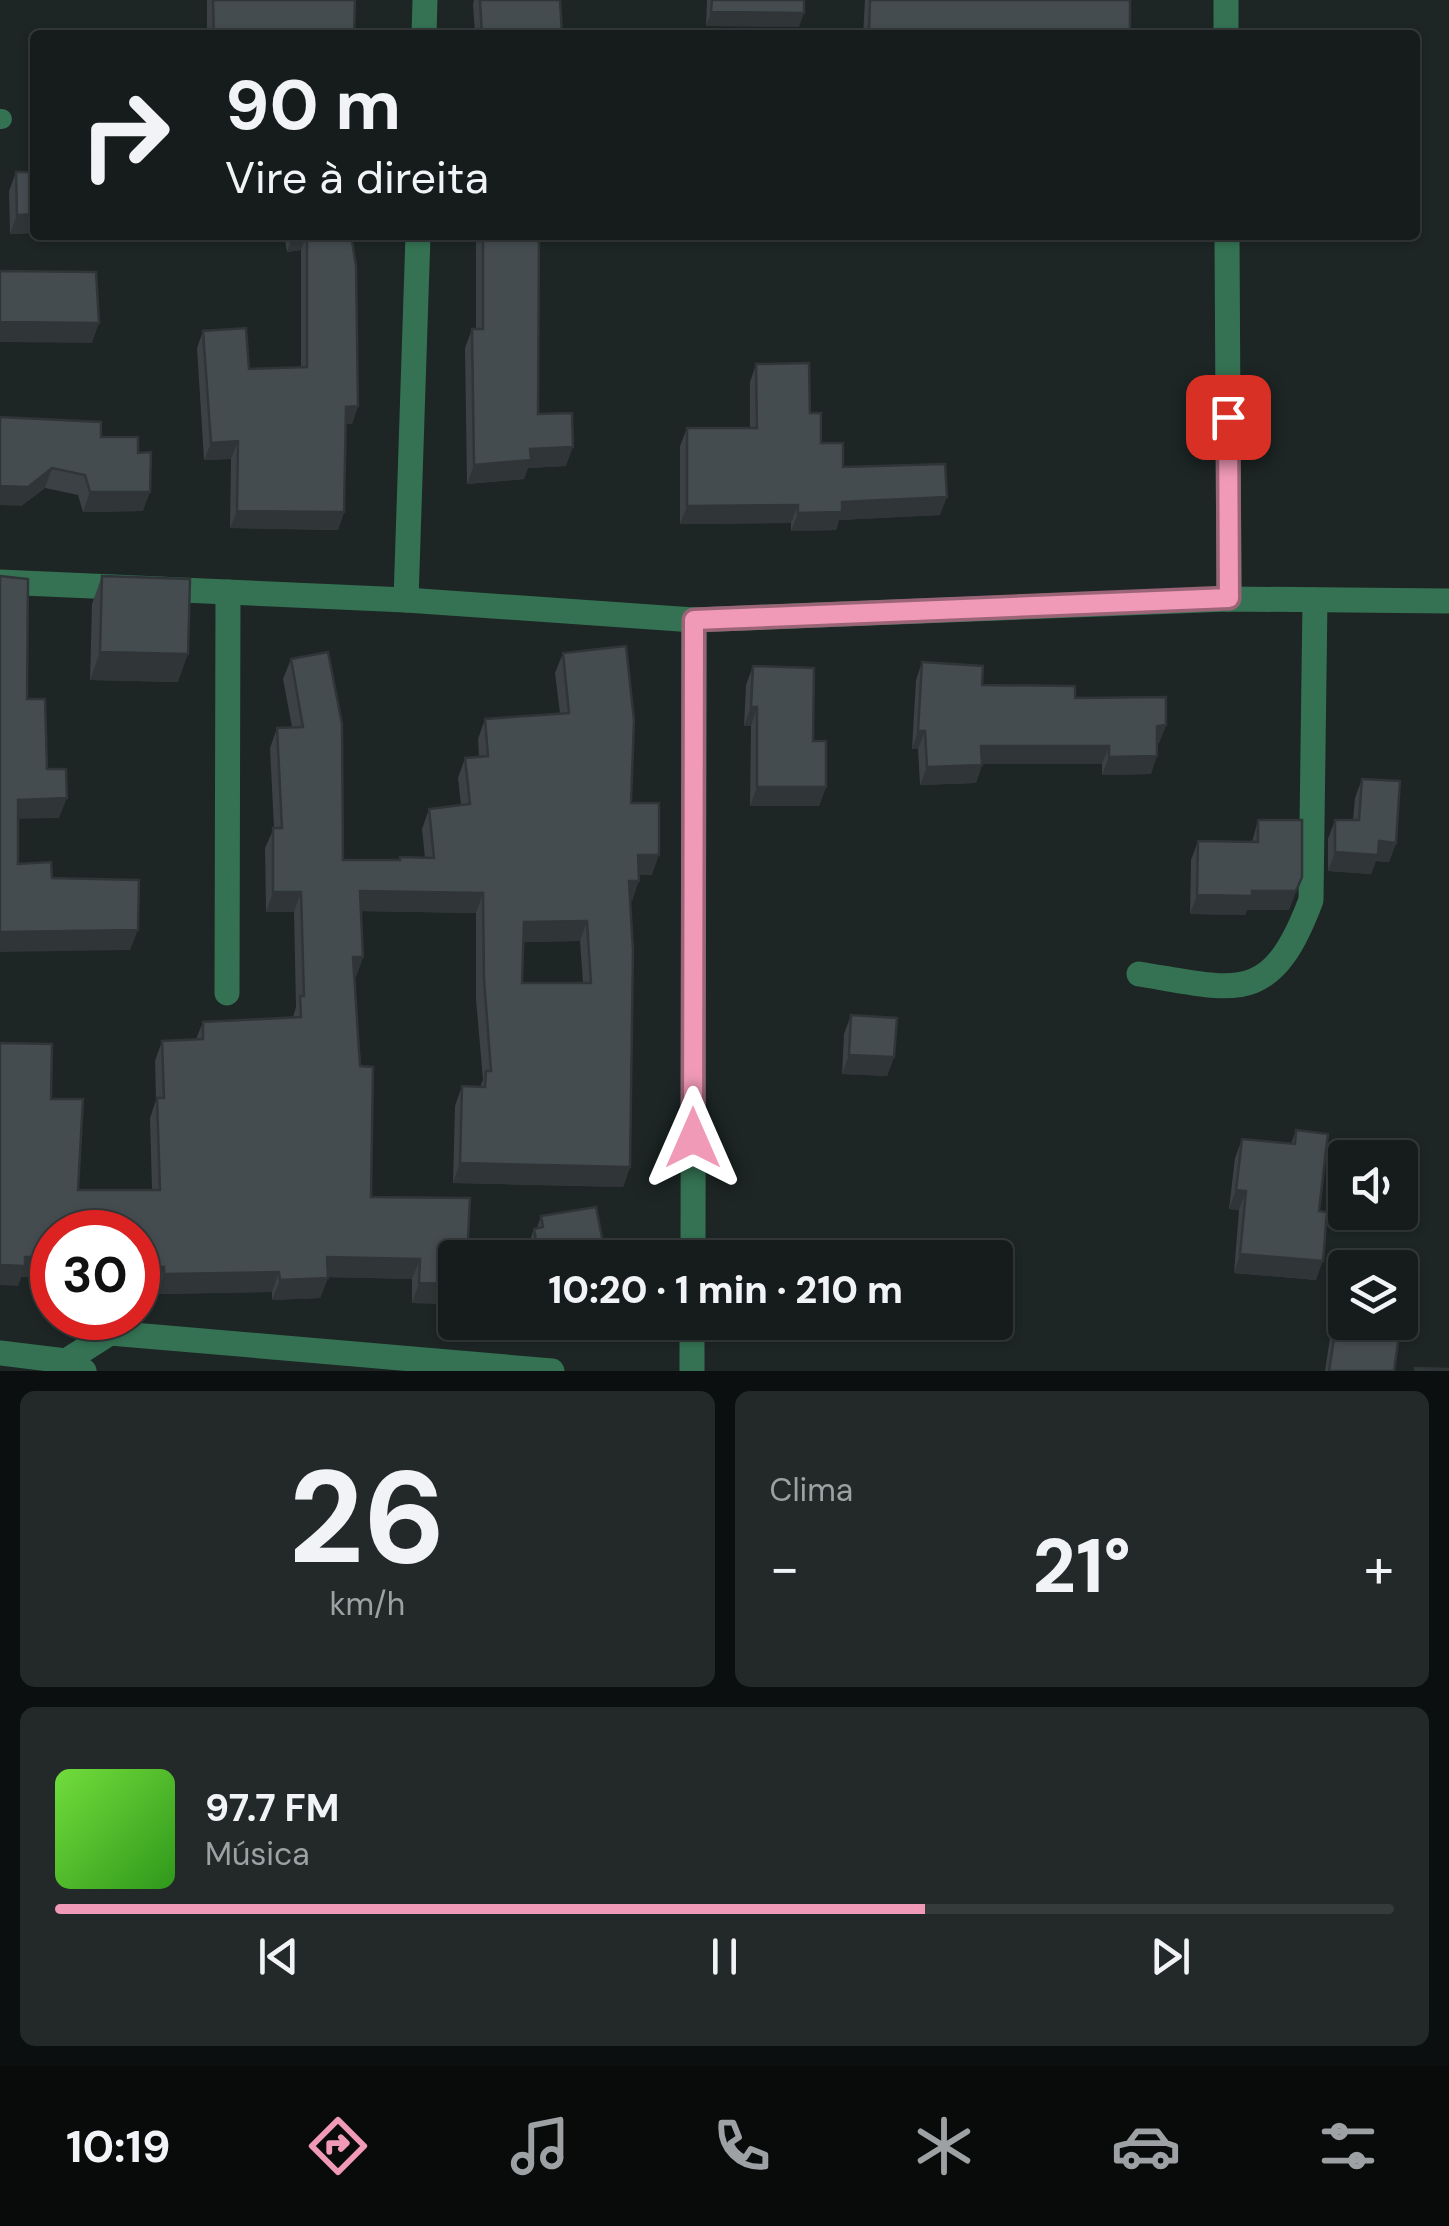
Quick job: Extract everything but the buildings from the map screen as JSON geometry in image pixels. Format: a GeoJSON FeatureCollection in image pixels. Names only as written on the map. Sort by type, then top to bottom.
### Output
{"type":"FeatureCollection","features":[{"type":"Feature","properties":{"kind":"street"},"geometry":{"type":"LineString","coordinates":[[424,30],[425,0]]}},
{"type":"Feature","properties":{"kind":"street"},"geometry":{"type":"LineString","coordinates":[[1226,0],[1226,30]]}},
{"type":"Feature","properties":{"kind":"street"},"geometry":{"type":"LineString","coordinates":[[406,600],[418,240]]}},
{"type":"Feature","properties":{"kind":"street"},"geometry":{"type":"LineString","coordinates":[[1227,240],[1229,598]]}},
{"type":"Feature","properties":{"kind":"street"},"geometry":{"type":"LineString","coordinates":[[0,582],[406,600],[694,620],[1229,598],[1449,601]]}},
{"type":"Feature","properties":{"kind":"street"},"geometry":{"type":"LineString","coordinates":[[226,994],[228,592]]}},
{"type":"Feature","properties":{"kind":"street"},"geometry":{"type":"LineString","coordinates":[[1139,974],[1214,986],[1248,985],[1279,964],[1296,939],[1311,900],[1315,600]]}},
{"type":"Feature","properties":{"kind":"street"},"geometry":{"type":"LineString","coordinates":[[692,1240],[694,620]]}},
{"type":"Feature","properties":{"kind":"street"},"geometry":{"type":"LineString","coordinates":[[0,1353],[75,1366],[110,1333],[354,1362],[552,1371]]}},
{"type":"Feature","properties":{"kind":"street"},"geometry":{"type":"LineString","coordinates":[[692,1340],[692,1371]]}},
{"type":"Feature","properties":{"kind":"route"},"geometry":{"type":"LineString","coordinates":[[693,1138],[694,620],[1229,598],[1228,417]]}}]}
